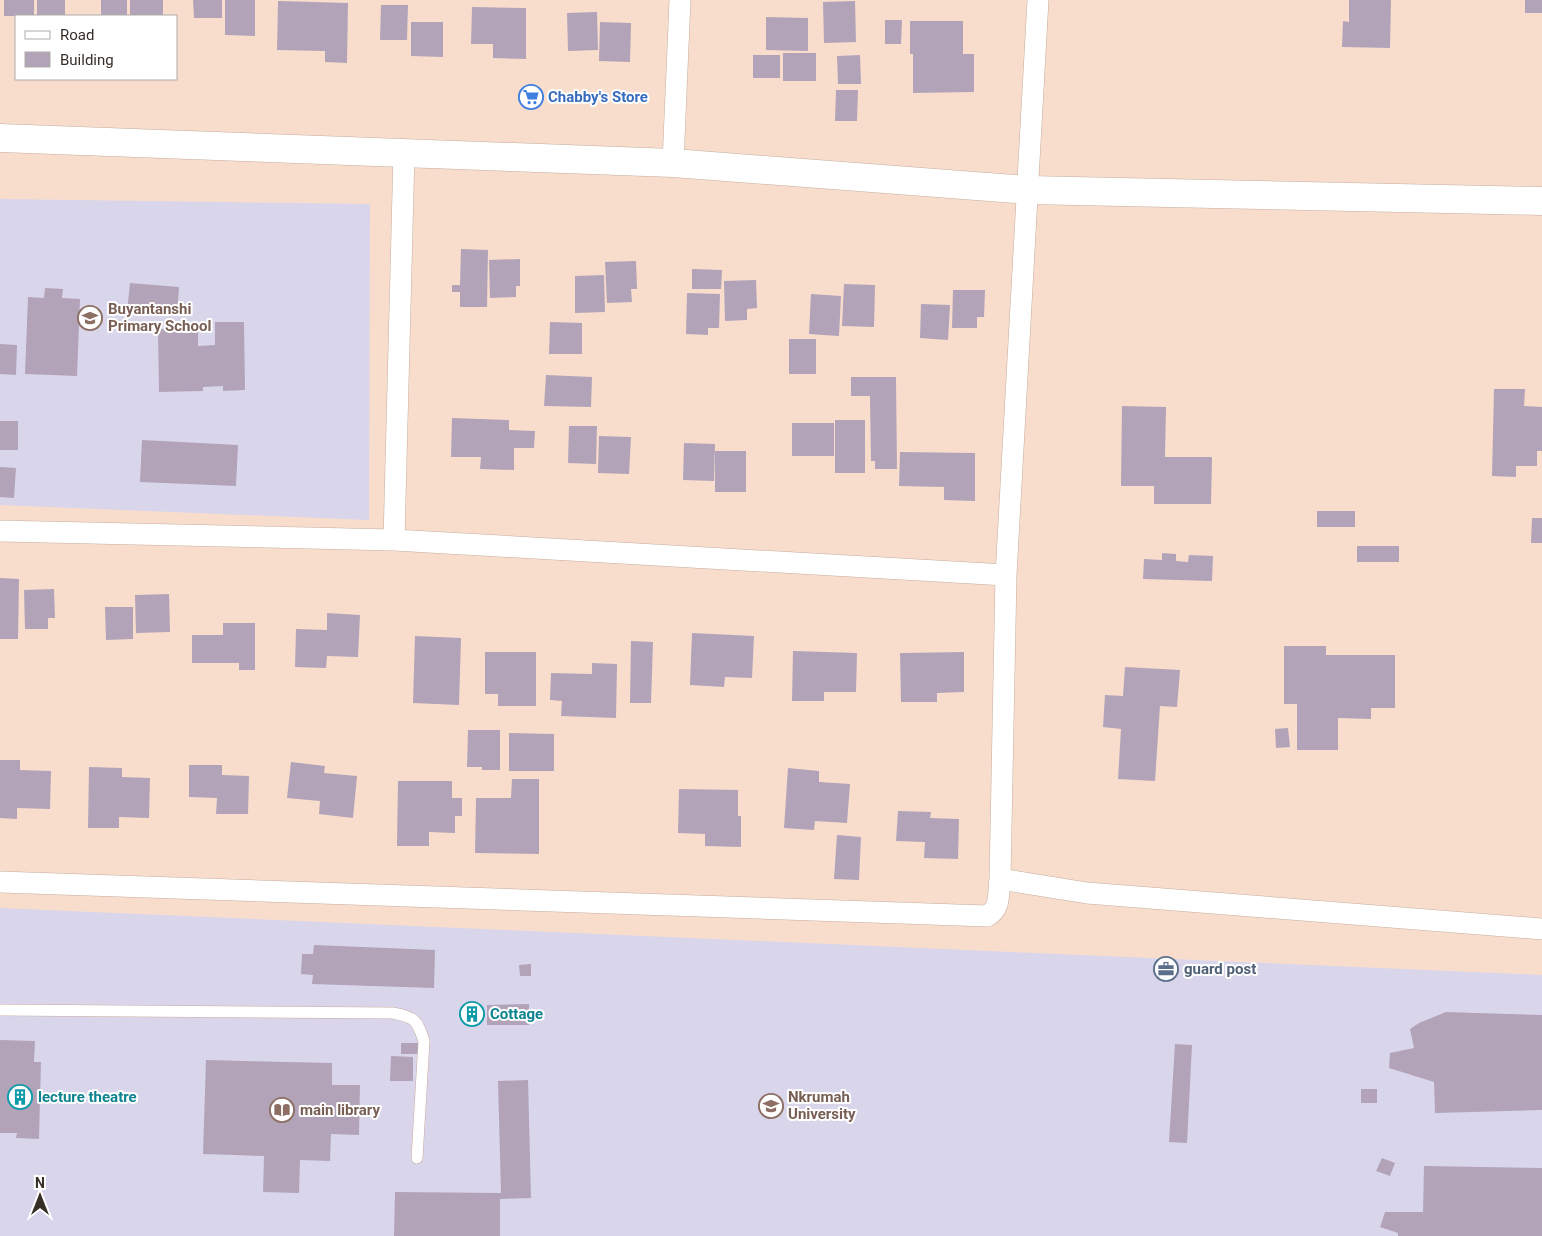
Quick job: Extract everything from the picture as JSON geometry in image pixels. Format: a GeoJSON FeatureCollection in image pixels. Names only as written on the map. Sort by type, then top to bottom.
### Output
{"type":"FeatureCollection","features":[{"type":"Feature","properties":{"kind":"street"},"geometry":{"type":"LineString","coordinates":[[673,163],[680,0]]}},
{"type":"Feature","properties":{"kind":"street"},"geometry":{"type":"LineString","coordinates":[[0,882],[987,916],[997,908],[1000,880],[1006,575],[1038,0]]}},
{"type":"Feature","properties":{"kind":"street"},"geometry":{"type":"LineString","coordinates":[[0,138],[673,163],[1028,190],[1542,201]]}},
{"type":"Feature","properties":{"kind":"street"},"geometry":{"type":"LineString","coordinates":[[394,540],[404,153]]}},
{"type":"Feature","properties":{"kind":"street"},"geometry":{"type":"LineString","coordinates":[[0,531],[394,540],[1006,575]]}},
{"type":"Feature","properties":{"kind":"street"},"geometry":{"type":"LineString","coordinates":[[1000,880],[1087,893],[1542,929]]}},
{"type":"Feature","properties":{"kind":"lane"},"geometry":{"type":"LineString","coordinates":[[0,1010],[393,1013],[409,1016],[419,1026],[424,1041],[417,1158]]}},
{"type":"Feature","properties":{"kind":"shaded area"},"geometry":{"type":"Polygon","coordinates":[[[0,199],[370,204],[369,520],[0,505],[0,199]]]}},
{"type":"Feature","properties":{"kind":"shaded area","name":"Nkrumah University"},"geometry":{"type":"Polygon","coordinates":[[[0,908],[1542,975],[1542,1236],[0,1236],[0,908]]]}},
{"type":"Feature","properties":{"kind":"building"},"geometry":{"type":"Polygon","coordinates":[[[4,0],[34,0],[34,15],[4,16],[4,0]]]}},
{"type":"Feature","properties":{"kind":"building"},"geometry":{"type":"Polygon","coordinates":[[[37,0],[65,0],[65,15],[37,15],[37,0]]]}},
{"type":"Feature","properties":{"kind":"building"},"geometry":{"type":"Polygon","coordinates":[[[101,0],[127,0],[127,15],[101,15],[101,0]]]}},
{"type":"Feature","properties":{"kind":"building"},"geometry":{"type":"Polygon","coordinates":[[[130,0],[163,0],[163,15],[130,15],[130,0]]]}},
{"type":"Feature","properties":{"kind":"building"},"geometry":{"type":"Polygon","coordinates":[[[193,0],[222,0],[222,18],[194,18],[193,0]]]}},
{"type":"Feature","properties":{"kind":"building"},"geometry":{"type":"Polygon","coordinates":[[[225,0],[255,0],[255,36],[225,35],[225,0]]]}},
{"type":"Feature","properties":{"kind":"building"},"geometry":{"type":"Polygon","coordinates":[[[1349,0],[1391,0],[1390,48],[1342,47],[1343,21],[1349,22],[1349,0]]]}},
{"type":"Feature","properties":{"kind":"building"},"geometry":{"type":"Polygon","coordinates":[[[1525,0],[1542,0],[1542,13],[1525,13],[1525,0]]]}},
{"type":"Feature","properties":{"kind":"building"},"geometry":{"type":"Polygon","coordinates":[[[278,1],[348,3],[347,63],[325,62],[325,51],[277,50],[278,1]]]}},
{"type":"Feature","properties":{"kind":"building"},"geometry":{"type":"Polygon","coordinates":[[[855,1],[856,42],[824,43],[823,2],[855,1]]]}},
{"type":"Feature","properties":{"kind":"building"},"geometry":{"type":"Polygon","coordinates":[[[381,5],[408,5],[407,40],[380,40],[381,5]]]}},
{"type":"Feature","properties":{"kind":"building"},"geometry":{"type":"Polygon","coordinates":[[[472,7],[526,8],[526,59],[493,58],[493,44],[471,44],[472,7]]]}},
{"type":"Feature","properties":{"kind":"building"},"geometry":{"type":"Polygon","coordinates":[[[597,12],[598,50],[568,51],[567,13],[597,12]]]}},
{"type":"Feature","properties":{"kind":"building"},"geometry":{"type":"Polygon","coordinates":[[[766,17],[808,18],[808,51],[766,50],[766,17]]]}},
{"type":"Feature","properties":{"kind":"building"},"geometry":{"type":"Polygon","coordinates":[[[885,20],[902,20],[901,44],[885,44],[885,20]]]}},
{"type":"Feature","properties":{"kind":"building"},"geometry":{"type":"Polygon","coordinates":[[[910,21],[963,21],[963,54],[974,54],[974,92],[913,93],[913,54],[910,54],[910,21]]]}},
{"type":"Feature","properties":{"kind":"building"},"geometry":{"type":"Polygon","coordinates":[[[411,22],[443,22],[443,57],[411,56],[411,22]]]}},
{"type":"Feature","properties":{"kind":"building"},"geometry":{"type":"Polygon","coordinates":[[[600,22],[631,23],[630,62],[599,61],[600,22]]]}},
{"type":"Feature","properties":{"kind":"building"},"geometry":{"type":"Polygon","coordinates":[[[783,53],[816,53],[816,81],[783,81],[783,53]]]}},
{"type":"Feature","properties":{"kind":"building"},"geometry":{"type":"Polygon","coordinates":[[[753,55],[780,55],[780,78],[753,78],[753,55]]]}},
{"type":"Feature","properties":{"kind":"building"},"geometry":{"type":"Polygon","coordinates":[[[860,55],[861,84],[838,84],[837,56],[860,55]]]}},
{"type":"Feature","properties":{"kind":"building"},"geometry":{"type":"Polygon","coordinates":[[[836,90],[858,90],[857,121],[835,121],[836,90]]]}},
{"type":"Feature","properties":{"kind":"building"},"geometry":{"type":"Polygon","coordinates":[[[461,249],[488,250],[487,307],[460,307],[460,292],[452,292],[452,285],[460,285],[461,249]]]}},
{"type":"Feature","properties":{"kind":"building"},"geometry":{"type":"Polygon","coordinates":[[[520,259],[520,286],[516,286],[516,297],[490,298],[489,260],[520,259]]]}},
{"type":"Feature","properties":{"kind":"building"},"geometry":{"type":"Polygon","coordinates":[[[636,261],[637,289],[631,289],[632,302],[607,303],[605,262],[636,261]]]}},
{"type":"Feature","properties":{"kind":"building"},"geometry":{"type":"Polygon","coordinates":[[[692,269],[722,270],[721,289],[692,289],[692,269]]]}},
{"type":"Feature","properties":{"kind":"building"},"geometry":{"type":"Polygon","coordinates":[[[604,275],[605,312],[575,313],[575,276],[604,275]]]}},
{"type":"Feature","properties":{"kind":"building"},"geometry":{"type":"Polygon","coordinates":[[[756,280],[757,308],[747,309],[747,320],[725,321],[724,281],[756,280]]]}},
{"type":"Feature","properties":{"kind":"building"},"geometry":{"type":"Polygon","coordinates":[[[130,283],[179,287],[177,316],[127,312],[130,283]]]}},
{"type":"Feature","properties":{"kind":"building"},"geometry":{"type":"Polygon","coordinates":[[[844,284],[875,285],[874,327],[842,326],[844,284]]]}},
{"type":"Feature","properties":{"kind":"building"},"geometry":{"type":"Polygon","coordinates":[[[45,288],[63,289],[62,298],[80,299],[77,376],[25,374],[28,297],[44,298],[45,288]]]}},
{"type":"Feature","properties":{"kind":"building"},"geometry":{"type":"Polygon","coordinates":[[[953,290],[985,290],[984,317],[977,317],[977,328],[952,328],[953,290]]]}},
{"type":"Feature","properties":{"kind":"building"},"geometry":{"type":"Polygon","coordinates":[[[687,293],[720,294],[719,328],[708,328],[708,335],[686,334],[687,293]]]}},
{"type":"Feature","properties":{"kind":"building"},"geometry":{"type":"Polygon","coordinates":[[[811,294],[841,296],[839,336],[809,334],[811,294]]]}},
{"type":"Feature","properties":{"kind":"building"},"geometry":{"type":"Polygon","coordinates":[[[921,304],[950,305],[948,340],[920,338],[921,304]]]}},
{"type":"Feature","properties":{"kind":"building"},"geometry":{"type":"Polygon","coordinates":[[[215,322],[244,322],[245,390],[223,391],[223,386],[203,387],[203,391],[159,392],[158,329],[198,328],[198,346],[215,345],[215,322]]]}},
{"type":"Feature","properties":{"kind":"building"},"geometry":{"type":"Polygon","coordinates":[[[550,322],[582,323],[582,354],[549,354],[550,322]]]}},
{"type":"Feature","properties":{"kind":"building"},"geometry":{"type":"Polygon","coordinates":[[[789,339],[816,339],[816,374],[789,374],[789,339]]]}},
{"type":"Feature","properties":{"kind":"building"},"geometry":{"type":"Polygon","coordinates":[[[0,344],[17,345],[16,375],[0,374],[0,344]]]}},
{"type":"Feature","properties":{"kind":"building"},"geometry":{"type":"Polygon","coordinates":[[[546,375],[592,377],[591,407],[544,406],[546,375]]]}},
{"type":"Feature","properties":{"kind":"building"},"geometry":{"type":"Polygon","coordinates":[[[851,377],[896,377],[897,469],[875,469],[875,461],[871,461],[870,396],[851,396],[851,377]]]}},
{"type":"Feature","properties":{"kind":"building"},"geometry":{"type":"Polygon","coordinates":[[[1494,389],[1525,389],[1524,406],[1542,407],[1542,451],[1537,451],[1537,466],[1516,466],[1516,477],[1492,476],[1494,389]]]}},
{"type":"Feature","properties":{"kind":"building"},"geometry":{"type":"Polygon","coordinates":[[[1122,406],[1166,407],[1165,457],[1212,457],[1211,504],[1154,504],[1154,486],[1121,486],[1122,406]]]}},
{"type":"Feature","properties":{"kind":"building"},"geometry":{"type":"Polygon","coordinates":[[[452,418],[509,420],[509,430],[535,431],[534,448],[514,448],[514,470],[480,469],[481,457],[451,457],[452,418]]]}},
{"type":"Feature","properties":{"kind":"building"},"geometry":{"type":"Polygon","coordinates":[[[835,420],[865,420],[865,473],[835,473],[835,420]]]}},
{"type":"Feature","properties":{"kind":"building"},"geometry":{"type":"Polygon","coordinates":[[[0,421],[18,421],[18,450],[0,450],[0,421]]]}},
{"type":"Feature","properties":{"kind":"building"},"geometry":{"type":"Polygon","coordinates":[[[792,423],[834,423],[834,456],[792,456],[792,423]]]}},
{"type":"Feature","properties":{"kind":"building"},"geometry":{"type":"Polygon","coordinates":[[[569,426],[597,426],[596,464],[568,463],[569,426]]]}},
{"type":"Feature","properties":{"kind":"building"},"geometry":{"type":"Polygon","coordinates":[[[599,436],[631,437],[629,474],[598,473],[599,436]]]}},
{"type":"Feature","properties":{"kind":"building"},"geometry":{"type":"Polygon","coordinates":[[[142,440],[238,445],[236,486],[140,482],[142,440]]]}},
{"type":"Feature","properties":{"kind":"building"},"geometry":{"type":"Polygon","coordinates":[[[684,443],[715,444],[714,481],[683,480],[684,443]]]}},
{"type":"Feature","properties":{"kind":"building"},"geometry":{"type":"Polygon","coordinates":[[[715,451],[746,451],[746,492],[715,492],[715,451]]]}},
{"type":"Feature","properties":{"kind":"building"},"geometry":{"type":"Polygon","coordinates":[[[900,452],[975,453],[975,501],[944,500],[944,487],[899,486],[900,452]]]}},
{"type":"Feature","properties":{"kind":"building"},"geometry":{"type":"Polygon","coordinates":[[[0,467],[16,468],[14,498],[0,497],[0,467]]]}},
{"type":"Feature","properties":{"kind":"building"},"geometry":{"type":"Polygon","coordinates":[[[1317,511],[1355,511],[1355,527],[1317,527],[1317,511]]]}},
{"type":"Feature","properties":{"kind":"building"},"geometry":{"type":"Polygon","coordinates":[[[1532,518],[1542,518],[1542,543],[1531,543],[1532,518]]]}},
{"type":"Feature","properties":{"kind":"building"},"geometry":{"type":"Polygon","coordinates":[[[1357,546],[1399,546],[1399,562],[1357,562],[1357,546]]]}},
{"type":"Feature","properties":{"kind":"building"},"geometry":{"type":"Polygon","coordinates":[[[1162,553],[1176,554],[1176,561],[1188,562],[1189,555],[1213,556],[1212,581],[1143,579],[1144,559],[1162,560],[1162,553]]]}},
{"type":"Feature","properties":{"kind":"building"},"geometry":{"type":"Polygon","coordinates":[[[0,578],[19,579],[18,639],[0,639],[0,578]]]}},
{"type":"Feature","properties":{"kind":"building"},"geometry":{"type":"Polygon","coordinates":[[[54,589],[55,618],[48,618],[48,629],[25,629],[24,590],[54,589]]]}},
{"type":"Feature","properties":{"kind":"building"},"geometry":{"type":"Polygon","coordinates":[[[169,594],[170,632],[136,633],[135,595],[169,594]]]}},
{"type":"Feature","properties":{"kind":"building"},"geometry":{"type":"Polygon","coordinates":[[[105,607],[133,607],[133,639],[106,640],[105,607]]]}},
{"type":"Feature","properties":{"kind":"building"},"geometry":{"type":"Polygon","coordinates":[[[327,613],[360,615],[358,657],[327,656],[326,668],[295,667],[296,629],[327,630],[327,613]]]}},
{"type":"Feature","properties":{"kind":"building"},"geometry":{"type":"Polygon","coordinates":[[[223,623],[255,623],[255,670],[239,670],[239,663],[192,663],[192,635],[223,635],[223,623]]]}},
{"type":"Feature","properties":{"kind":"building"},"geometry":{"type":"Polygon","coordinates":[[[692,633],[754,636],[752,678],[725,677],[724,687],[690,685],[692,633]]]}},
{"type":"Feature","properties":{"kind":"building"},"geometry":{"type":"Polygon","coordinates":[[[415,636],[461,638],[459,705],[413,703],[415,636]]]}},
{"type":"Feature","properties":{"kind":"building"},"geometry":{"type":"Polygon","coordinates":[[[631,641],[653,642],[651,703],[630,703],[631,641]]]}},
{"type":"Feature","properties":{"kind":"building"},"geometry":{"type":"Polygon","coordinates":[[[1284,646],[1326,646],[1326,655],[1395,655],[1395,708],[1371,708],[1371,719],[1338,718],[1338,750],[1297,750],[1297,704],[1284,704],[1284,646]]]}},
{"type":"Feature","properties":{"kind":"building"},"geometry":{"type":"Polygon","coordinates":[[[793,651],[857,653],[856,692],[824,692],[824,701],[792,701],[793,651]]]}},
{"type":"Feature","properties":{"kind":"building"},"geometry":{"type":"Polygon","coordinates":[[[485,652],[536,652],[536,706],[498,706],[498,694],[485,694],[485,652]]]}},
{"type":"Feature","properties":{"kind":"building"},"geometry":{"type":"Polygon","coordinates":[[[964,652],[964,692],[937,693],[937,702],[901,702],[900,653],[964,652]]]}},
{"type":"Feature","properties":{"kind":"building"},"geometry":{"type":"Polygon","coordinates":[[[592,663],[617,664],[616,718],[561,716],[562,701],[550,700],[551,673],[592,674],[592,663]]]}},
{"type":"Feature","properties":{"kind":"building"},"geometry":{"type":"Polygon","coordinates":[[[1125,667],[1180,670],[1177,707],[1160,706],[1155,781],[1118,779],[1121,729],[1103,727],[1105,695],[1123,696],[1125,667]]]}},
{"type":"Feature","properties":{"kind":"building"},"geometry":{"type":"Polygon","coordinates":[[[1288,728],[1290,747],[1276,748],[1275,729],[1288,728]]]}},
{"type":"Feature","properties":{"kind":"building"},"geometry":{"type":"Polygon","coordinates":[[[468,730],[500,730],[500,770],[482,770],[482,767],[467,767],[468,730]]]}},
{"type":"Feature","properties":{"kind":"building"},"geometry":{"type":"Polygon","coordinates":[[[509,733],[554,734],[554,771],[509,771],[509,733]]]}},
{"type":"Feature","properties":{"kind":"building"},"geometry":{"type":"Polygon","coordinates":[[[0,760],[20,760],[20,770],[51,771],[50,809],[17,808],[17,819],[0,818],[0,760]]]}},
{"type":"Feature","properties":{"kind":"building"},"geometry":{"type":"Polygon","coordinates":[[[291,762],[325,766],[324,773],[357,776],[353,818],[319,814],[320,801],[287,798],[291,762]]]}},
{"type":"Feature","properties":{"kind":"building"},"geometry":{"type":"Polygon","coordinates":[[[189,765],[222,765],[222,775],[249,776],[248,814],[216,814],[217,798],[189,797],[189,765]]]}},
{"type":"Feature","properties":{"kind":"building"},"geometry":{"type":"Polygon","coordinates":[[[89,767],[122,768],[122,777],[150,778],[149,818],[119,817],[119,828],[88,828],[89,767]]]}},
{"type":"Feature","properties":{"kind":"building"},"geometry":{"type":"Polygon","coordinates":[[[788,768],[819,771],[819,782],[850,784],[847,823],[815,821],[814,830],[784,828],[788,768]]]}},
{"type":"Feature","properties":{"kind":"building"},"geometry":{"type":"Polygon","coordinates":[[[512,779],[539,779],[539,854],[475,853],[476,798],[511,798],[512,779]]]}},
{"type":"Feature","properties":{"kind":"building"},"geometry":{"type":"Polygon","coordinates":[[[398,781],[452,781],[452,798],[462,798],[462,816],[455,816],[455,833],[429,832],[429,846],[397,846],[398,781]]]}},
{"type":"Feature","properties":{"kind":"building"},"geometry":{"type":"Polygon","coordinates":[[[679,789],[738,790],[738,816],[741,816],[741,847],[705,846],[705,834],[678,833],[679,789]]]}},
{"type":"Feature","properties":{"kind":"building"},"geometry":{"type":"Polygon","coordinates":[[[898,811],[931,812],[930,818],[959,819],[958,859],[924,858],[925,842],[896,841],[898,811]]]}},
{"type":"Feature","properties":{"kind":"building"},"geometry":{"type":"Polygon","coordinates":[[[837,835],[861,837],[859,880],[834,879],[837,835]]]}},
{"type":"Feature","properties":{"kind":"building"},"geometry":{"type":"Polygon","coordinates":[[[314,945],[435,950],[434,988],[312,984],[313,975],[301,974],[302,954],[313,954],[314,945]]]}},
{"type":"Feature","properties":{"kind":"building","name":"guard post"},"geometry":{"type":"Polygon","coordinates":[[[1158,959],[1174,959],[1174,978],[1158,978],[1158,959]]]}},
{"type":"Feature","properties":{"kind":"building","name":"Cottage"},"geometry":{"type":"Polygon","coordinates":[[[531,964],[531,976],[520,976],[519,965],[531,964]]]}},
{"type":"Feature","properties":{"kind":"building"},"geometry":{"type":"Polygon","coordinates":[[[529,1004],[529,1025],[487,1025],[487,1005],[529,1004]]]}},
{"type":"Feature","properties":{"kind":"building","name":"Cottage"},"geometry":{"type":"Polygon","coordinates":[[[464,1005],[481,1005],[481,1023],[464,1023],[464,1005]]]}},
{"type":"Feature","properties":{"kind":"building"},"geometry":{"type":"Polygon","coordinates":[[[1446,1012],[1542,1015],[1542,1110],[1435,1113],[1434,1082],[1389,1068],[1390,1053],[1414,1048],[1410,1029],[1419,1023],[1446,1012]]]}},
{"type":"Feature","properties":{"kind":"building","name":"lecture theatre"},"geometry":{"type":"Polygon","coordinates":[[[0,1040],[35,1041],[34,1062],[41,1062],[39,1139],[16,1138],[17,1133],[0,1133],[0,1040]]]}},
{"type":"Feature","properties":{"kind":"building"},"geometry":{"type":"Polygon","coordinates":[[[401,1043],[419,1043],[419,1054],[401,1054],[401,1043]]]}},
{"type":"Feature","properties":{"kind":"building"},"geometry":{"type":"Polygon","coordinates":[[[1175,1044],[1192,1045],[1187,1143],[1169,1142],[1175,1044]]]}},
{"type":"Feature","properties":{"kind":"building"},"geometry":{"type":"Polygon","coordinates":[[[391,1056],[413,1057],[413,1081],[390,1081],[391,1056]]]}},
{"type":"Feature","properties":{"kind":"building","name":"main library"},"geometry":{"type":"Polygon","coordinates":[[[206,1060],[332,1063],[332,1085],[360,1085],[359,1135],[331,1134],[330,1161],[300,1160],[299,1193],[263,1192],[264,1156],[203,1154],[206,1060]]]}},
{"type":"Feature","properties":{"kind":"building"},"geometry":{"type":"Polygon","coordinates":[[[528,1080],[531,1198],[500,1199],[500,1236],[394,1236],[395,1192],[501,1193],[498,1081],[528,1080]]]}},
{"type":"Feature","properties":{"kind":"building"},"geometry":{"type":"Polygon","coordinates":[[[1361,1089],[1377,1089],[1377,1103],[1361,1103],[1361,1089]]]}},
{"type":"Feature","properties":{"kind":"building"},"geometry":{"type":"Polygon","coordinates":[[[1382,1158],[1395,1163],[1390,1176],[1376,1171],[1382,1158]]]}},
{"type":"Feature","properties":{"kind":"building"},"geometry":{"type":"Polygon","coordinates":[[[1424,1166],[1542,1168],[1542,1236],[1398,1236],[1398,1233],[1380,1227],[1385,1212],[1423,1212],[1424,1166]]]}},
{"type":"Feature","properties":{"kind":"place","name":"Chabby's Store"},"geometry":{"type":"Point","coordinates":[531,97]}},
{"type":"Feature","properties":{"kind":"place","name":"Buyantanshi Primary School"},"geometry":{"type":"Point","coordinates":[90,318]}},
{"type":"Feature","properties":{"kind":"place","name":"guard post"},"geometry":{"type":"Point","coordinates":[1166,969]}},
{"type":"Feature","properties":{"kind":"place","name":"Cottage"},"geometry":{"type":"Point","coordinates":[472,1014]}},
{"type":"Feature","properties":{"kind":"place","name":"lecture theatre"},"geometry":{"type":"Point","coordinates":[20,1097]}},
{"type":"Feature","properties":{"kind":"place","name":"Nkrumah University"},"geometry":{"type":"Point","coordinates":[771,1106]}},
{"type":"Feature","properties":{"kind":"place","name":"main library"},"geometry":{"type":"Point","coordinates":[282,1110]}}]}
